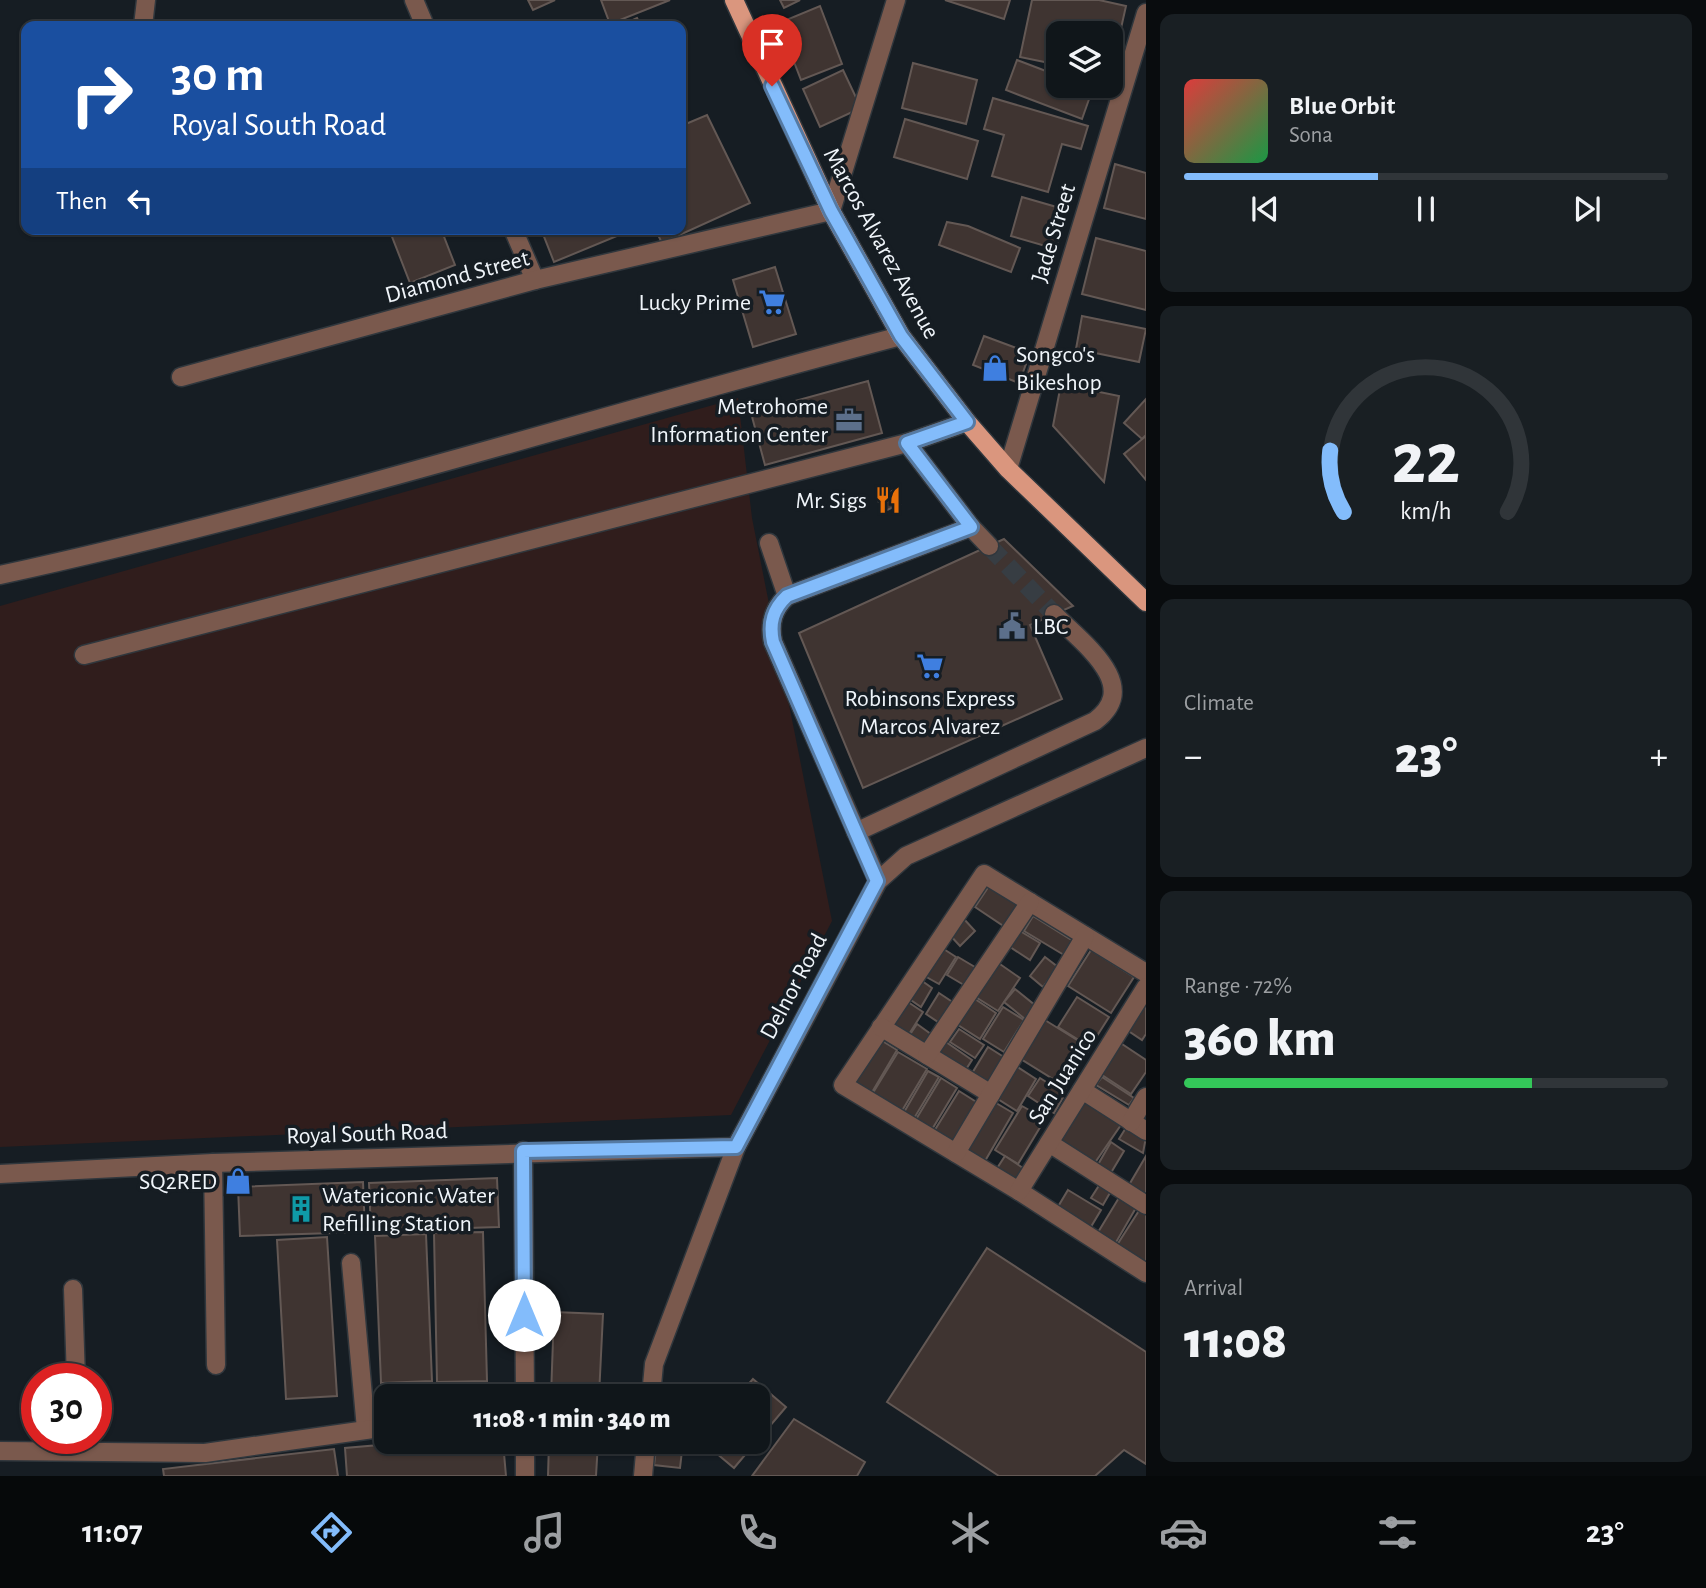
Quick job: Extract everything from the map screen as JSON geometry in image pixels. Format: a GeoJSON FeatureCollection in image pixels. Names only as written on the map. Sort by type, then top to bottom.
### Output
{"type":"FeatureCollection","features":[{"type":"Feature","properties":{"kind":"main road","name":"Marcos Alvarez Avenue"},"geometry":{"type":"LineString","coordinates":[[734,0],[831,211],[901,336],[967,422],[1009,469],[1146,602]]}},
{"type":"Feature","properties":{"kind":"street"},"geometry":{"type":"LineString","coordinates":[[144,21],[146,0]]}},
{"type":"Feature","properties":{"kind":"street"},"geometry":{"type":"LineString","coordinates":[[414,0],[423,21]]}},
{"type":"Feature","properties":{"kind":"street"},"geometry":{"type":"LineString","coordinates":[[831,211],[896,0]]}},
{"type":"Feature","properties":{"kind":"street","name":"Jade Street"},"geometry":{"type":"LineString","coordinates":[[1009,469],[1146,13]]}},
{"type":"Feature","properties":{"kind":"street","name":"Diamond Street"},"geometry":{"type":"LineString","coordinates":[[181,377],[535,279],[831,211]]}},
{"type":"Feature","properties":{"kind":"street"},"geometry":{"type":"LineString","coordinates":[[516,235],[535,279]]}},
{"type":"Feature","properties":{"kind":"street"},"geometry":{"type":"LineString","coordinates":[[0,575],[103,553],[272,509],[723,382],[901,336]]}},
{"type":"Feature","properties":{"kind":"street"},"geometry":{"type":"LineString","coordinates":[[84,655],[907,443],[967,422]]}},
{"type":"Feature","properties":{"kind":"street"},"geometry":{"type":"LineString","coordinates":[[907,443],[971,527],[989,546]]}},
{"type":"Feature","properties":{"kind":"street"},"geometry":{"type":"LineString","coordinates":[[877,881],[773,642],[771,619],[787,596],[971,527]]}},
{"type":"Feature","properties":{"kind":"street"},"geometry":{"type":"LineString","coordinates":[[769,543],[787,596]]}},
{"type":"Feature","properties":{"kind":"street"},"geometry":{"type":"LineString","coordinates":[[856,832],[1095,721],[1107,712],[1114,697],[1113,681],[1105,668],[1054,614]]}},
{"type":"Feature","properties":{"kind":"street","name":"Delnor Road"},"geometry":{"type":"LineString","coordinates":[[652,1384],[654,1364],[736,1147],[877,881],[906,856],[1146,748]]}},
{"type":"Feature","properties":{"kind":"street"},"geometry":{"type":"LineString","coordinates":[[1146,973],[984,874],[843,1085],[1019,1191],[1146,1273]]}},
{"type":"Feature","properties":{"kind":"street"},"geometry":{"type":"LineString","coordinates":[[927,1055],[1030,902]]}},
{"type":"Feature","properties":{"kind":"street"},"geometry":{"type":"LineString","coordinates":[[956,1153],[1085,936]]}},
{"type":"Feature","properties":{"kind":"street","name":"San Juanico"},"geometry":{"type":"LineString","coordinates":[[1019,1191],[1146,987]]}},
{"type":"Feature","properties":{"kind":"street"},"geometry":{"type":"LineString","coordinates":[[881,1027],[991,1094]]}},
{"type":"Feature","properties":{"kind":"street"},"geometry":{"type":"LineString","coordinates":[[1082,1090],[1138,1126],[1146,1097]]}},
{"type":"Feature","properties":{"kind":"street"},"geometry":{"type":"LineString","coordinates":[[1049,1143],[1146,1205]]}},
{"type":"Feature","properties":{"kind":"street","name":"Royal South Road"},"geometry":{"type":"LineString","coordinates":[[0,1174],[523,1151],[736,1147]]}},
{"type":"Feature","properties":{"kind":"street"},"geometry":{"type":"LineString","coordinates":[[523,1151],[525,1384]]}},
{"type":"Feature","properties":{"kind":"street"},"geometry":{"type":"LineString","coordinates":[[213,1163],[216,1365]]}},
{"type":"Feature","properties":{"kind":"street"},"geometry":{"type":"LineString","coordinates":[[351,1263],[366,1429]]}},
{"type":"Feature","properties":{"kind":"street"},"geometry":{"type":"LineString","coordinates":[[73,1289],[75,1363]]}},
{"type":"Feature","properties":{"kind":"street"},"geometry":{"type":"LineString","coordinates":[[112,1448],[205,1453],[374,1428]]}},
{"type":"Feature","properties":{"kind":"street"},"geometry":{"type":"LineString","coordinates":[[0,1451],[21,1450]]}},
{"type":"Feature","properties":{"kind":"street"},"geometry":{"type":"LineString","coordinates":[[525,1454],[525,1476]]}},
{"type":"Feature","properties":{"kind":"street"},"geometry":{"type":"LineString","coordinates":[[643,1476],[645,1454]]}},
{"type":"Feature","properties":{"kind":"shaded area"},"geometry":{"type":"Polygon","coordinates":[[[738,398],[752,518],[832,921],[731,1115],[0,1147],[0,606],[738,398]]]}},
{"type":"Feature","properties":{"kind":"building"},"geometry":{"type":"Polygon","coordinates":[[[528,0],[555,0],[533,10],[528,0]]]}},
{"type":"Feature","properties":{"kind":"building"},"geometry":{"type":"Polygon","coordinates":[[[601,0],[670,0],[618,21],[609,21],[601,0]]]}},
{"type":"Feature","properties":{"kind":"building"},"geometry":{"type":"Polygon","coordinates":[[[780,0],[800,0],[784,8],[780,0]]]}},
{"type":"Feature","properties":{"kind":"building"},"geometry":{"type":"Polygon","coordinates":[[[945,0],[1010,0],[1004,19],[945,0]]]}},
{"type":"Feature","properties":{"kind":"building"},"geometry":{"type":"Polygon","coordinates":[[[1032,0],[1099,0],[1126,6],[1123,21],[1046,21],[1046,62],[1020,57],[1032,0]]]}},
{"type":"Feature","properties":{"kind":"building"},"geometry":{"type":"Polygon","coordinates":[[[820,6],[842,64],[801,80],[779,23],[820,6]]]}},
{"type":"Feature","properties":{"kind":"building"},"geometry":{"type":"Polygon","coordinates":[[[1017,60],[1046,71],[1046,98],[1089,98],[1082,119],[1006,90],[1017,60]]]}},
{"type":"Feature","properties":{"kind":"building"},"geometry":{"type":"Polygon","coordinates":[[[913,63],[977,80],[966,124],[902,108],[913,63]]]}},
{"type":"Feature","properties":{"kind":"building"},"geometry":{"type":"Polygon","coordinates":[[[843,70],[861,108],[820,127],[803,89],[843,70]]]}},
{"type":"Feature","properties":{"kind":"building"},"geometry":{"type":"Polygon","coordinates":[[[993,98],[1088,126],[1081,149],[1062,144],[1048,192],[992,176],[1004,135],[984,129],[993,98]]]}},
{"type":"Feature","properties":{"kind":"building"},"geometry":{"type":"Polygon","coordinates":[[[707,115],[750,203],[686,232],[686,124],[707,115]]]}},
{"type":"Feature","properties":{"kind":"building"},"geometry":{"type":"Polygon","coordinates":[[[905,119],[978,141],[967,179],[894,157],[905,119]]]}},
{"type":"Feature","properties":{"kind":"building"},"geometry":{"type":"Polygon","coordinates":[[[1115,164],[1146,173],[1146,219],[1104,208],[1115,164]]]}},
{"type":"Feature","properties":{"kind":"building"},"geometry":{"type":"Polygon","coordinates":[[[1022,197],[1067,210],[1056,249],[1011,236],[1022,197]]]}},
{"type":"Feature","properties":{"kind":"building"},"geometry":{"type":"Polygon","coordinates":[[[947,222],[968,226],[1020,248],[1011,272],[939,245],[947,222]]]}},
{"type":"Feature","properties":{"kind":"building"},"geometry":{"type":"Polygon","coordinates":[[[391,235],[443,235],[455,265],[410,283],[391,235]]]}},
{"type":"Feature","properties":{"kind":"building"},"geometry":{"type":"Polygon","coordinates":[[[543,235],[619,235],[554,262],[543,235]]]}},
{"type":"Feature","properties":{"kind":"building"},"geometry":{"type":"Polygon","coordinates":[[[658,235],[680,235],[662,243],[658,235]]]}},
{"type":"Feature","properties":{"kind":"building"},"geometry":{"type":"Polygon","coordinates":[[[1096,238],[1146,251],[1146,310],[1082,294],[1096,238]]]}},
{"type":"Feature","properties":{"kind":"building"},"geometry":{"type":"Polygon","coordinates":[[[775,267],[796,334],[753,347],[733,280],[775,267]]]}},
{"type":"Feature","properties":{"kind":"building"},"geometry":{"type":"Polygon","coordinates":[[[1082,316],[1146,329],[1139,362],[1076,349],[1082,316]]]}},
{"type":"Feature","properties":{"kind":"building"},"geometry":{"type":"Polygon","coordinates":[[[984,336],[1030,353],[1019,383],[973,365],[984,336]]]}},
{"type":"Feature","properties":{"kind":"building"},"geometry":{"type":"Polygon","coordinates":[[[868,381],[882,433],[765,465],[751,413],[868,381]]]}},
{"type":"Feature","properties":{"kind":"building"},"geometry":{"type":"Polygon","coordinates":[[[1061,384],[1119,396],[1104,482],[1053,426],[1061,384]]]}},
{"type":"Feature","properties":{"kind":"building"},"geometry":{"type":"Polygon","coordinates":[[[1146,399],[1146,435],[1142,439],[1124,423],[1146,399]]]}},
{"type":"Feature","properties":{"kind":"building"},"geometry":{"type":"Polygon","coordinates":[[[1146,436],[1146,480],[1124,454],[1146,436]]]}},
{"type":"Feature","properties":{"kind":"building"},"geometry":{"type":"Polygon","coordinates":[[[894,490],[900,504],[883,512],[877,498],[894,490]]]}},
{"type":"Feature","properties":{"kind":"building","name":"Robinsons Express Marcos Alvarez"},"geometry":{"type":"Polygon","coordinates":[[[1004,539],[1073,606],[1030,625],[1062,699],[863,788],[799,633],[1004,539]]]}},
{"type":"Feature","properties":{"kind":"building"},"geometry":{"type":"Polygon","coordinates":[[[989,886],[1021,907],[1008,929],[975,907],[989,886]]]}},
{"type":"Feature","properties":{"kind":"building"},"geometry":{"type":"Polygon","coordinates":[[[1033,916],[1073,941],[1064,955],[1024,931],[1033,916]]]}},
{"type":"Feature","properties":{"kind":"building"},"geometry":{"type":"Polygon","coordinates":[[[963,918],[975,931],[960,946],[948,933],[963,918]]]}},
{"type":"Feature","properties":{"kind":"building"},"geometry":{"type":"Polygon","coordinates":[[[1020,931],[1040,943],[1030,960],[1010,947],[1020,931]]]}},
{"type":"Feature","properties":{"kind":"building"},"geometry":{"type":"Polygon","coordinates":[[[939,946],[956,957],[939,984],[921,974],[939,946]]]}},
{"type":"Feature","properties":{"kind":"building"},"geometry":{"type":"Polygon","coordinates":[[[1091,950],[1134,977],[1111,1013],[1068,986],[1091,950]]]}},
{"type":"Feature","properties":{"kind":"building"},"geometry":{"type":"Polygon","coordinates":[[[958,957],[980,970],[969,988],[947,975],[958,957]]]}},
{"type":"Feature","properties":{"kind":"building"},"geometry":{"type":"Polygon","coordinates":[[[1045,957],[1058,967],[1043,987],[1030,976],[1045,957]]]}},
{"type":"Feature","properties":{"kind":"building"},"geometry":{"type":"Polygon","coordinates":[[[997,962],[1020,978],[998,1011],[974,996],[997,962]]]}},
{"type":"Feature","properties":{"kind":"building"},"geometry":{"type":"Polygon","coordinates":[[[918,978],[932,988],[921,1007],[905,996],[918,978]]]}},
{"type":"Feature","properties":{"kind":"building"},"geometry":{"type":"Polygon","coordinates":[[[1015,989],[1036,1006],[1025,1019],[1004,1002],[1015,989]]]}},
{"type":"Feature","properties":{"kind":"building"},"geometry":{"type":"Polygon","coordinates":[[[939,993],[957,1005],[944,1026],[926,1014],[939,993]]]}},
{"type":"Feature","properties":{"kind":"building"},"geometry":{"type":"Polygon","coordinates":[[[1077,997],[1109,1017],[1090,1047],[1058,1027],[1077,997]]]}},
{"type":"Feature","properties":{"kind":"building"},"geometry":{"type":"Polygon","coordinates":[[[975,999],[996,1013],[980,1039],[958,1025],[975,999]]]}},
{"type":"Feature","properties":{"kind":"building"},"geometry":{"type":"Polygon","coordinates":[[[905,1000],[923,1012],[906,1039],[888,1027],[905,1000]]]}},
{"type":"Feature","properties":{"kind":"building"},"geometry":{"type":"Polygon","coordinates":[[[1146,1000],[1146,1034],[1142,1040],[1124,1028],[1146,1000]]]}},
{"type":"Feature","properties":{"kind":"building"},"geometry":{"type":"Polygon","coordinates":[[[1003,1007],[1024,1020],[1004,1052],[983,1039],[1003,1007]]]}},
{"type":"Feature","properties":{"kind":"building"},"geometry":{"type":"Polygon","coordinates":[[[1040,1017],[1090,1048],[1066,1087],[1016,1056],[1040,1017]]]}},
{"type":"Feature","properties":{"kind":"building"},"geometry":{"type":"Polygon","coordinates":[[[917,1024],[935,1037],[925,1052],[907,1039],[917,1024]]]}},
{"type":"Feature","properties":{"kind":"building"},"geometry":{"type":"Polygon","coordinates":[[[959,1029],[984,1045],[975,1058],[950,1042],[959,1029]]]}},
{"type":"Feature","properties":{"kind":"building"},"geometry":{"type":"Polygon","coordinates":[[[879,1039],[897,1050],[871,1094],[852,1082],[879,1039]]]}},
{"type":"Feature","properties":{"kind":"building"},"geometry":{"type":"Polygon","coordinates":[[[946,1042],[972,1060],[963,1074],[936,1056],[946,1042]]]}},
{"type":"Feature","properties":{"kind":"building"},"geometry":{"type":"Polygon","coordinates":[[[1119,1042],[1146,1060],[1146,1072],[1131,1094],[1099,1073],[1119,1042]]]}},
{"type":"Feature","properties":{"kind":"building"},"geometry":{"type":"Polygon","coordinates":[[[988,1047],[1007,1059],[991,1087],[971,1075],[988,1047]]]}},
{"type":"Feature","properties":{"kind":"building"},"geometry":{"type":"Polygon","coordinates":[[[898,1052],[927,1069],[900,1114],[871,1096],[898,1052]]]}},
{"type":"Feature","properties":{"kind":"building"},"geometry":{"type":"Polygon","coordinates":[[[1013,1064],[1036,1079],[1017,1111],[993,1096],[1013,1064]]]}},
{"type":"Feature","properties":{"kind":"building"},"geometry":{"type":"Polygon","coordinates":[[[928,1071],[939,1077],[913,1120],[903,1114],[928,1071]]]}},
{"type":"Feature","properties":{"kind":"building"},"geometry":{"type":"Polygon","coordinates":[[[1102,1077],[1134,1098],[1129,1105],[1096,1085],[1102,1077]]]}},
{"type":"Feature","properties":{"kind":"building"},"geometry":{"type":"Polygon","coordinates":[[[941,1078],[957,1088],[931,1131],[915,1121],[941,1078]]]}},
{"type":"Feature","properties":{"kind":"building"},"geometry":{"type":"Polygon","coordinates":[[[1040,1078],[1065,1094],[1054,1113],[1028,1096],[1040,1078]]]}},
{"type":"Feature","properties":{"kind":"building"},"geometry":{"type":"Polygon","coordinates":[[[959,1091],[978,1103],[953,1145],[933,1133],[959,1091]]]}},
{"type":"Feature","properties":{"kind":"building"},"geometry":{"type":"Polygon","coordinates":[[[1087,1097],[1123,1122],[1094,1164],[1058,1140],[1087,1097]]]}},
{"type":"Feature","properties":{"kind":"building"},"geometry":{"type":"Polygon","coordinates":[[[991,1100],[1013,1113],[985,1161],[963,1147],[991,1100]]]}},
{"type":"Feature","properties":{"kind":"building"},"geometry":{"type":"Polygon","coordinates":[[[1022,1106],[1045,1119],[1018,1164],[995,1150],[1022,1106]]]}},
{"type":"Feature","properties":{"kind":"building"},"geometry":{"type":"Polygon","coordinates":[[[1127,1126],[1146,1137],[1143,1153],[1119,1139],[1127,1126]]]}},
{"type":"Feature","properties":{"kind":"building"},"geometry":{"type":"Polygon","coordinates":[[[1111,1142],[1124,1151],[1109,1176],[1096,1168],[1111,1142]]]}},
{"type":"Feature","properties":{"kind":"building"},"geometry":{"type":"Polygon","coordinates":[[[1005,1156],[1023,1168],[1012,1185],[994,1173],[1005,1156]]]}},
{"type":"Feature","properties":{"kind":"building"},"geometry":{"type":"Polygon","coordinates":[[[1146,1156],[1146,1195],[1129,1185],[1146,1156]]]}},
{"type":"Feature","properties":{"kind":"building"},"geometry":{"type":"Polygon","coordinates":[[[497,1178],[499,1227],[371,1231],[369,1183],[497,1178]]]}},
{"type":"Feature","properties":{"kind":"building","name":"Watericonic Water Refilling Station"},"geometry":{"type":"Polygon","coordinates":[[[363,1182],[365,1232],[240,1236],[238,1187],[363,1182]]]}},
{"type":"Feature","properties":{"kind":"building"},"geometry":{"type":"Polygon","coordinates":[[[1100,1184],[1111,1191],[1103,1205],[1091,1198],[1100,1184]]]}},
{"type":"Feature","properties":{"kind":"building"},"geometry":{"type":"Polygon","coordinates":[[[1068,1190],[1101,1210],[1089,1230],[1056,1210],[1068,1190]]]}},
{"type":"Feature","properties":{"kind":"building"},"geometry":{"type":"Polygon","coordinates":[[[1120,1196],[1137,1206],[1115,1244],[1097,1234],[1120,1196]]]}},
{"type":"Feature","properties":{"kind":"building"},"geometry":{"type":"Polygon","coordinates":[[[1142,1206],[1146,1209],[1146,1263],[1117,1245],[1142,1206]]]}},
{"type":"Feature","properties":{"kind":"building"},"geometry":{"type":"Polygon","coordinates":[[[483,1232],[487,1381],[437,1382],[434,1233],[483,1232]]]}},
{"type":"Feature","properties":{"kind":"building"},"geometry":{"type":"Polygon","coordinates":[[[426,1234],[432,1381],[381,1383],[375,1236],[426,1234]]]}},
{"type":"Feature","properties":{"kind":"building"},"geometry":{"type":"Polygon","coordinates":[[[327,1237],[337,1396],[286,1399],[277,1240],[327,1237]]]}},
{"type":"Feature","properties":{"kind":"building"},"geometry":{"type":"Polygon","coordinates":[[[987,1248],[1146,1352],[1146,1464],[1124,1450],[1095,1476],[999,1476],[887,1402],[987,1248]]]}},
{"type":"Feature","properties":{"kind":"building"},"geometry":{"type":"Polygon","coordinates":[[[554,1312],[603,1314],[600,1384],[551,1384],[554,1312]]]}},
{"type":"Feature","properties":{"kind":"building"},"geometry":{"type":"Polygon","coordinates":[[[770,1393],[786,1407],[770,1426],[770,1393]]]}},
{"type":"Feature","properties":{"kind":"building"},"geometry":{"type":"Polygon","coordinates":[[[794,1419],[865,1462],[857,1476],[752,1476],[794,1419]]]}},
{"type":"Feature","properties":{"kind":"building"},"geometry":{"type":"Polygon","coordinates":[[[374,1445],[374,1454],[504,1454],[506,1476],[347,1476],[345,1448],[374,1445]]]}},
{"type":"Feature","properties":{"kind":"building"},"geometry":{"type":"Polygon","coordinates":[[[334,1449],[338,1476],[164,1476],[163,1469],[334,1449]]]}},
{"type":"Feature","properties":{"kind":"building"},"geometry":{"type":"Polygon","coordinates":[[[549,1454],[597,1454],[596,1476],[548,1476],[549,1454]]]}},
{"type":"Feature","properties":{"kind":"building"},"geometry":{"type":"Polygon","coordinates":[[[655,1454],[682,1454],[680,1468],[654,1465],[655,1454]]]}},
{"type":"Feature","properties":{"kind":"building"},"geometry":{"type":"Polygon","coordinates":[[[717,1454],[746,1454],[734,1468],[717,1454]]]}},
{"type":"Feature","properties":{"kind":"tunnel"},"geometry":{"type":"LineString","coordinates":[[989,546],[1054,614]]}},
{"type":"Feature","properties":{"kind":"place","name":"Lucky Prime"},"geometry":{"type":"Point","coordinates":[772,302]}},
{"type":"Feature","properties":{"kind":"place","name":"Songco's Bikeshop"},"geometry":{"type":"Point","coordinates":[995,368]}},
{"type":"Feature","properties":{"kind":"place","name":"Metrohome Information Center"},"geometry":{"type":"Point","coordinates":[849,420]}},
{"type":"Feature","properties":{"kind":"place","name":"Mr. Sigs"},"geometry":{"type":"Point","coordinates":[888,500]}},
{"type":"Feature","properties":{"kind":"place","name":"LBC"},"geometry":{"type":"Point","coordinates":[1012,626]}},
{"type":"Feature","properties":{"kind":"place","name":"Robinsons Express Marcos Alvarez"},"geometry":{"type":"Point","coordinates":[930,666]}},
{"type":"Feature","properties":{"kind":"place","name":"SQ2RED"},"geometry":{"type":"Point","coordinates":[238,1181]}},
{"type":"Feature","properties":{"kind":"place","name":"Watericonic Water Refilling Station"},"geometry":{"type":"Point","coordinates":[301,1209]}},
{"type":"Feature","properties":{"kind":"route"},"geometry":{"type":"LineString","coordinates":[[524,1315],[523,1151],[736,1147],[877,881],[773,642],[771,619],[774,612],[787,596],[971,527],[907,443],[967,422],[901,336],[831,211],[772,86]]}}]}
